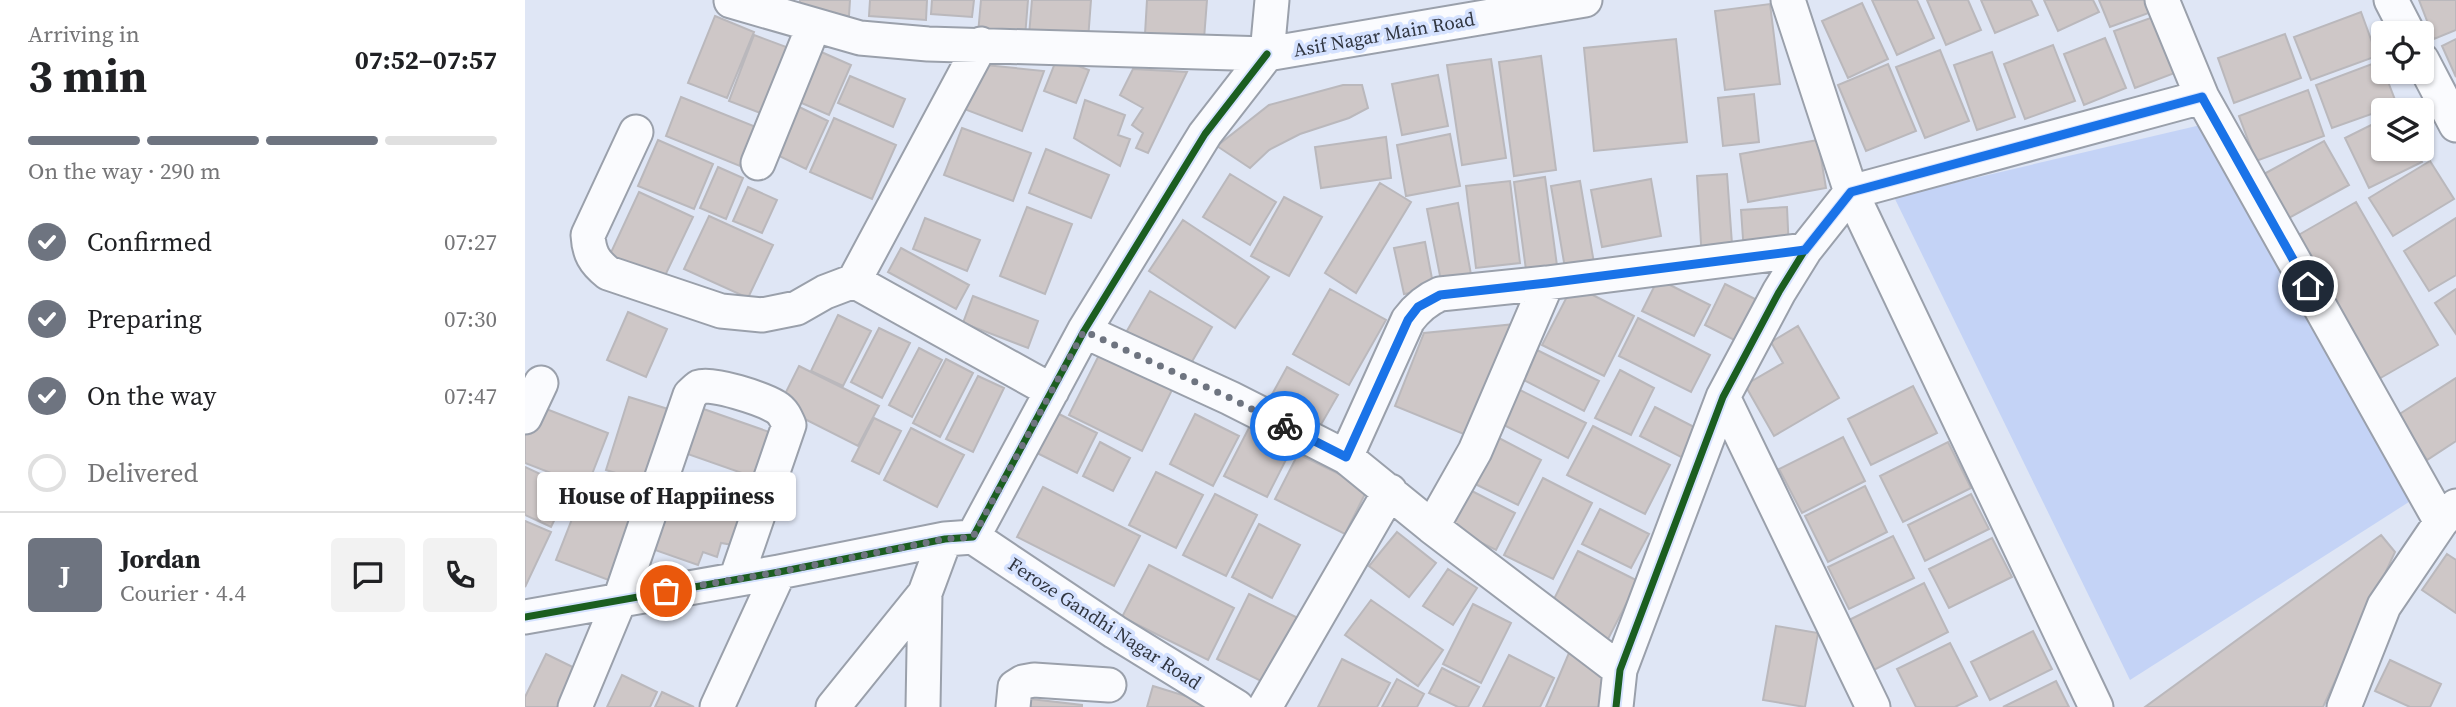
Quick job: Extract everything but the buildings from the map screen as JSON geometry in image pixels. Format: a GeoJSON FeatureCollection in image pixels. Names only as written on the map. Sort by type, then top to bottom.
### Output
{"type":"FeatureCollection","features":[{"type":"Feature","properties":{"kind":"street"},"geometry":{"type":"LineString","coordinates":[[833,707],[925,593],[1052,391],[1084,331],[1205,134],[1267,54],[1272,0]]}},
{"type":"Feature","properties":{"kind":"street","name":"Asif Nagar Main Road"},"geometry":{"type":"LineString","coordinates":[[731,1],[860,38],[928,44],[1267,54],[1585,0]]}},
{"type":"Feature","properties":{"kind":"street"},"geometry":{"type":"LineString","coordinates":[[1788,0],[1851,192],[2096,707]]}},
{"type":"Feature","properties":{"kind":"street"},"geometry":{"type":"LineString","coordinates":[[2162,0],[2202,97],[2448,514],[2384,606],[2344,707]]}},
{"type":"Feature","properties":{"kind":"street"},"geometry":{"type":"LineString","coordinates":[[2391,0],[2402,21]]}},
{"type":"Feature","properties":{"kind":"street"},"geometry":{"type":"LineString","coordinates":[[758,163],[814,25]]}},
{"type":"Feature","properties":{"kind":"street"},"geometry":{"type":"LineString","coordinates":[[636,132],[588,235],[589,251],[598,265],[608,273],[721,311],[762,316],[797,308],[825,292],[854,281],[981,44]]}},
{"type":"Feature","properties":{"kind":"street"},"geometry":{"type":"LineString","coordinates":[[2434,83],[2456,125]]}},
{"type":"Feature","properties":{"kind":"street"},"geometry":{"type":"LineString","coordinates":[[1620,706],[1620,670],[1723,397],[1779,292],[1805,250],[1851,192],[2202,97]]}},
{"type":"Feature","properties":{"kind":"street"},"geometry":{"type":"LineString","coordinates":[[1346,457],[1408,320],[1418,307],[1440,295],[1805,250]]}},
{"type":"Feature","properties":{"kind":"street"},"geometry":{"type":"LineString","coordinates":[[854,281],[1052,391]]}},
{"type":"Feature","properties":{"kind":"street"},"geometry":{"type":"LineString","coordinates":[[1432,527],[1475,451],[1547,283]]}},
{"type":"Feature","properties":{"kind":"street"},"geometry":{"type":"LineString","coordinates":[[1084,331],[1230,398],[1346,457],[1432,527],[1620,670]]}},
{"type":"Feature","properties":{"kind":"street"},"geometry":{"type":"LineString","coordinates":[[525,416],[541,383]]}},
{"type":"Feature","properties":{"kind":"street"},"geometry":{"type":"LineString","coordinates":[[575,707],[620,599],[690,395],[698,387],[707,386],[737,392],[776,407],[785,415],[789,425],[736,579]]}},
{"type":"Feature","properties":{"kind":"street"},"geometry":{"type":"LineString","coordinates":[[1723,397],[1873,707]]}},
{"type":"Feature","properties":{"kind":"street"},"geometry":{"type":"LineString","coordinates":[[1265,707],[1389,491]]}},
{"type":"Feature","properties":{"kind":"street"},"geometry":{"type":"LineString","coordinates":[[525,617],[959,538]]}},
{"type":"Feature","properties":{"kind":"street","name":"Feroze Gandhi Nagar Road"},"geometry":{"type":"LineString","coordinates":[[959,538],[1237,707]]}},
{"type":"Feature","properties":{"kind":"street"},"geometry":{"type":"LineString","coordinates":[[717,707],[779,572]]}},
{"type":"Feature","properties":{"kind":"street"},"geometry":{"type":"LineString","coordinates":[[923,707],[925,593]]}},
{"type":"Feature","properties":{"kind":"street"},"geometry":{"type":"LineString","coordinates":[[1013,707],[1015,687],[1034,680],[1108,696],[1115,632]]}},
{"type":"Feature","properties":{"kind":"shaded area"},"geometry":{"type":"Polygon","coordinates":[[[2205,124],[2412,500],[2130,680],[1894,197],[2205,124]]]}},
{"type":"Feature","properties":{"kind":"cycle path"},"geometry":{"type":"LineString","coordinates":[[525,617],[779,572],[945,539],[973,537],[1084,331],[1205,134],[1267,54]]}},
{"type":"Feature","properties":{"kind":"cycle path"},"geometry":{"type":"LineString","coordinates":[[1616,707],[1620,670],[1723,397],[1779,292],[1805,250],[1851,192],[2202,97]]}},
{"type":"Feature","properties":{"kind":"way so far"},"geometry":{"type":"LineString","coordinates":[[666,591],[945,539],[973,537],[1084,331],[1285,426]]}},
{"type":"Feature","properties":{"kind":"place","name":"House of Happiiness"},"geometry":{"type":"Point","coordinates":[666,591]}},
{"type":"Feature","properties":{"kind":"route"},"geometry":{"type":"LineString","coordinates":[[1285,426],[1346,457],[1408,320],[1418,307],[1440,295],[1805,250],[1851,192],[2202,97],[2308,286]]}}]}
